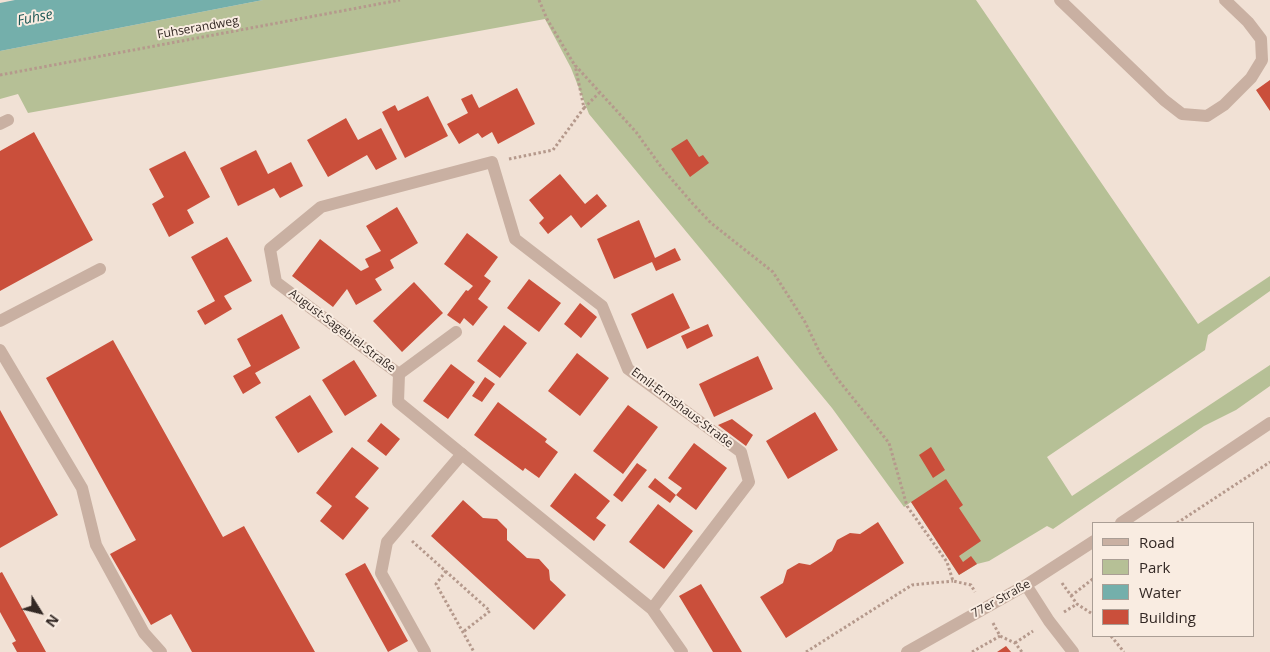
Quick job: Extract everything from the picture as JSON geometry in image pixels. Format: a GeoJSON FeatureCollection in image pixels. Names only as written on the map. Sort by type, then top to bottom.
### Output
{"type":"FeatureCollection","features":[{"type":"Feature","properties":{"kind":"street"},"geometry":{"type":"LineString","coordinates":[[1060,0],[1164,100],[1182,114],[1207,116],[1224,105],[1251,78],[1262,60],[1265,38],[1225,0]]}},
{"type":"Feature","properties":{"kind":"street","name":"August-Sagebiel-Straße"},"geometry":{"type":"LineString","coordinates":[[492,162],[321,207],[270,248],[276,282],[399,374],[398,402],[652,608],[682,652]]}},
{"type":"Feature","properties":{"kind":"street","name":"Emil-Ermshaus-Straße"},"geometry":{"type":"LineString","coordinates":[[492,162],[515,239],[602,306],[628,369],[741,452],[749,482],[652,608]]}},
{"type":"Feature","properties":{"kind":"street"},"geometry":{"type":"LineString","coordinates":[[0,321],[100,269]]}},
{"type":"Feature","properties":{"kind":"street"},"geometry":{"type":"LineString","coordinates":[[399,374],[456,332]]}},
{"type":"Feature","properties":{"kind":"street"},"geometry":{"type":"LineString","coordinates":[[0,350],[82,488],[96,545],[144,633],[162,652]]}},
{"type":"Feature","properties":{"kind":"street"},"geometry":{"type":"LineString","coordinates":[[1122,522],[1270,423]]}},
{"type":"Feature","properties":{"kind":"street"},"geometry":{"type":"LineString","coordinates":[[425,652],[381,573],[387,542],[462,454]]}},
{"type":"Feature","properties":{"kind":"street","name":"77er Straße"},"geometry":{"type":"LineString","coordinates":[[907,652],[1026,585],[1092,543]]}},
{"type":"Feature","properties":{"kind":"street"},"geometry":{"type":"LineString","coordinates":[[1026,585],[1049,621],[1073,652]]}},
{"type":"Feature","properties":{"kind":"path","name":"Fuhserandweg"},"geometry":{"type":"LineString","coordinates":[[0,75],[400,0]]}},
{"type":"Feature","properties":{"kind":"path"},"geometry":{"type":"LineString","coordinates":[[539,0],[547,19],[574,64],[636,132],[662,168],[711,223],[773,272],[801,315],[820,353],[836,377],[889,443],[907,506],[947,562],[953,581]]}},
{"type":"Feature","properties":{"kind":"path"},"geometry":{"type":"LineString","coordinates":[[574,64],[584,108]]}},
{"type":"Feature","properties":{"kind":"path"},"geometry":{"type":"LineString","coordinates":[[492,162],[553,150],[584,108],[600,92]]}},
{"type":"Feature","properties":{"kind":"path"},"geometry":{"type":"LineString","coordinates":[[1179,522],[1270,462]]}},
{"type":"Feature","properties":{"kind":"path"},"geometry":{"type":"LineString","coordinates":[[398,529],[490,611],[463,632]]}},
{"type":"Feature","properties":{"kind":"path"},"geometry":{"type":"LineString","coordinates":[[1052,569],[1077,604],[1092,615]]}},
{"type":"Feature","properties":{"kind":"path"},"geometry":{"type":"LineString","coordinates":[[446,571],[436,584],[474,652]]}},
{"type":"Feature","properties":{"kind":"path"},"geometry":{"type":"LineString","coordinates":[[1071,596],[1092,580]]}},
{"type":"Feature","properties":{"kind":"path"},"geometry":{"type":"LineString","coordinates":[[806,652],[912,585],[953,581],[971,585],[1000,636],[1015,643],[1022,652]]}},
{"type":"Feature","properties":{"kind":"path"},"geometry":{"type":"LineString","coordinates":[[972,652],[1000,636]]}},
{"type":"Feature","properties":{"kind":"path"},"geometry":{"type":"LineString","coordinates":[[1112,637],[1124,652]]}},
{"type":"Feature","properties":{"kind":"green space"},"geometry":{"type":"Polygon","coordinates":[[[263,0],[976,0],[1198,324],[1270,276],[1270,291],[1208,335],[1205,350],[1047,457],[1072,496],[1270,365],[1270,386],[1236,410],[1204,426],[1053,529],[1047,526],[989,561],[977,564],[959,575],[911,502],[904,507],[832,408],[589,114],[571,68],[545,19],[28,113],[18,94],[0,99],[0,51],[263,0]]]}},
{"type":"Feature","properties":{"kind":"water","name":"Fuhse"},"geometry":{"type":"Polygon","coordinates":[[[15,0],[263,0],[0,51],[0,3],[15,0]]]}},
{"type":"Feature","properties":{"kind":"building"},"geometry":{"type":"Polygon","coordinates":[[[1270,80],[1270,111],[1256,90],[1270,80]]]}},
{"type":"Feature","properties":{"kind":"building"},"geometry":{"type":"Polygon","coordinates":[[[517,88],[535,124],[498,144],[492,132],[482,138],[478,133],[459,144],[447,124],[468,113],[461,99],[472,94],[479,108],[517,88]]]}},
{"type":"Feature","properties":{"kind":"building"},"geometry":{"type":"Polygon","coordinates":[[[428,96],[448,136],[405,158],[382,112],[395,105],[398,111],[428,96]]]}},
{"type":"Feature","properties":{"kind":"building"},"geometry":{"type":"Polygon","coordinates":[[[346,118],[358,140],[381,128],[397,159],[376,170],[367,155],[328,177],[307,140],[346,118]]]}},
{"type":"Feature","properties":{"kind":"building"},"geometry":{"type":"Polygon","coordinates":[[[34,132],[93,240],[0,291],[0,151],[34,132]]]}},
{"type":"Feature","properties":{"kind":"building"},"geometry":{"type":"Polygon","coordinates":[[[687,139],[699,157],[703,155],[709,163],[690,177],[671,149],[687,139]]]}},
{"type":"Feature","properties":{"kind":"building"},"geometry":{"type":"Polygon","coordinates":[[[256,150],[268,174],[291,162],[303,186],[280,198],[274,188],[238,206],[220,168],[256,150]]]}},
{"type":"Feature","properties":{"kind":"building"},"geometry":{"type":"Polygon","coordinates":[[[185,151],[210,197],[187,210],[194,223],[169,237],[152,204],[164,197],[149,169],[185,151]]]}},
{"type":"Feature","properties":{"kind":"building"},"geometry":{"type":"Polygon","coordinates":[[[560,174],[585,204],[597,194],[607,206],[581,228],[571,215],[548,234],[539,223],[544,218],[529,200],[560,174]]]}},
{"type":"Feature","properties":{"kind":"building"},"geometry":{"type":"Polygon","coordinates":[[[397,207],[418,243],[390,260],[394,268],[375,279],[382,290],[356,305],[347,289],[333,307],[292,276],[320,239],[361,271],[369,267],[365,259],[381,251],[366,226],[397,207]]]}},
{"type":"Feature","properties":{"kind":"building"},"geometry":{"type":"Polygon","coordinates":[[[639,220],[655,258],[675,248],[681,260],[656,271],[652,262],[614,279],[597,239],[639,220]]]}},
{"type":"Feature","properties":{"kind":"building"},"geometry":{"type":"Polygon","coordinates":[[[467,233],[498,257],[484,276],[491,281],[478,299],[488,307],[473,326],[464,318],[460,324],[447,315],[466,290],[468,291],[473,286],[444,264],[467,233]]]}},
{"type":"Feature","properties":{"kind":"building"},"geometry":{"type":"Polygon","coordinates":[[[227,237],[252,281],[224,296],[232,309],[205,325],[197,311],[215,301],[191,257],[227,237]]]}},
{"type":"Feature","properties":{"kind":"building"},"geometry":{"type":"Polygon","coordinates":[[[529,279],[561,303],[539,332],[507,308],[529,279]]]}},
{"type":"Feature","properties":{"kind":"building"},"geometry":{"type":"Polygon","coordinates":[[[414,282],[443,313],[402,352],[373,321],[414,282]]]}},
{"type":"Feature","properties":{"kind":"building"},"geometry":{"type":"Polygon","coordinates":[[[673,293],[690,328],[647,349],[631,314],[673,293]]]}},
{"type":"Feature","properties":{"kind":"building"},"geometry":{"type":"Polygon","coordinates":[[[580,303],[597,317],[581,338],[564,324],[580,303]]]}},
{"type":"Feature","properties":{"kind":"building"},"geometry":{"type":"Polygon","coordinates":[[[282,314],[300,348],[255,373],[261,383],[243,394],[233,376],[251,366],[237,339],[282,314]]]}},
{"type":"Feature","properties":{"kind":"building"},"geometry":{"type":"Polygon","coordinates":[[[708,324],[713,336],[687,349],[681,336],[708,324]]]}},
{"type":"Feature","properties":{"kind":"building"},"geometry":{"type":"Polygon","coordinates":[[[504,325],[527,343],[500,378],[477,361],[504,325]]]}},
{"type":"Feature","properties":{"kind":"building"},"geometry":{"type":"Polygon","coordinates":[[[113,340],[223,537],[244,526],[315,652],[192,652],[171,614],[151,625],[110,554],[136,540],[46,378],[113,340]]]}},
{"type":"Feature","properties":{"kind":"building"},"geometry":{"type":"Polygon","coordinates":[[[577,353],[609,378],[580,416],[548,391],[577,353]]]}},
{"type":"Feature","properties":{"kind":"building"},"geometry":{"type":"Polygon","coordinates":[[[758,356],[773,389],[714,417],[699,384],[758,356]]]}},
{"type":"Feature","properties":{"kind":"building"},"geometry":{"type":"Polygon","coordinates":[[[354,360],[377,396],[345,416],[322,380],[354,360]]]}},
{"type":"Feature","properties":{"kind":"building"},"geometry":{"type":"Polygon","coordinates":[[[451,364],[475,382],[448,419],[423,401],[451,364]]]}},
{"type":"Feature","properties":{"kind":"building"},"geometry":{"type":"Polygon","coordinates":[[[485,377],[495,384],[482,402],[472,396],[485,377]]]}},
{"type":"Feature","properties":{"kind":"building"},"geometry":{"type":"Polygon","coordinates":[[[310,395],[333,432],[298,453],[275,417],[310,395]]]}},
{"type":"Feature","properties":{"kind":"building"},"geometry":{"type":"Polygon","coordinates":[[[498,402],[547,439],[545,442],[558,452],[539,478],[525,468],[523,471],[474,435],[498,402]]]}},
{"type":"Feature","properties":{"kind":"building"},"geometry":{"type":"Polygon","coordinates":[[[628,405],[658,427],[623,474],[593,451],[628,405]]]}},
{"type":"Feature","properties":{"kind":"building"},"geometry":{"type":"Polygon","coordinates":[[[0,410],[58,515],[0,548],[0,410]]]}},
{"type":"Feature","properties":{"kind":"building"},"geometry":{"type":"Polygon","coordinates":[[[815,412],[838,450],[788,479],[766,441],[815,412]]]}},
{"type":"Feature","properties":{"kind":"building"},"geometry":{"type":"Polygon","coordinates":[[[732,419],[753,435],[746,446],[718,425],[732,419]]]}},
{"type":"Feature","properties":{"kind":"building"},"geometry":{"type":"Polygon","coordinates":[[[381,423],[400,439],[386,456],[367,441],[381,423]]]}},
{"type":"Feature","properties":{"kind":"building"},"geometry":{"type":"Polygon","coordinates":[[[694,443],[727,468],[696,510],[676,495],[682,488],[668,478],[694,443]]]}},
{"type":"Feature","properties":{"kind":"building"},"geometry":{"type":"Polygon","coordinates":[[[352,447],[379,468],[355,497],[369,508],[343,540],[320,521],[332,506],[316,493],[352,447]]]}},
{"type":"Feature","properties":{"kind":"building"},"geometry":{"type":"Polygon","coordinates":[[[931,447],[945,470],[933,478],[919,455],[931,447]]]}},
{"type":"Feature","properties":{"kind":"building"},"geometry":{"type":"Polygon","coordinates":[[[637,463],[647,470],[622,502],[613,495],[637,463]]]}},
{"type":"Feature","properties":{"kind":"building"},"geometry":{"type":"Polygon","coordinates":[[[575,473],[610,501],[596,518],[606,525],[594,541],[550,506],[575,473]]]}},
{"type":"Feature","properties":{"kind":"building"},"geometry":{"type":"Polygon","coordinates":[[[655,478],[676,495],[670,503],[648,487],[655,478]]]}},
{"type":"Feature","properties":{"kind":"building"},"geometry":{"type":"Polygon","coordinates":[[[946,479],[963,505],[959,508],[981,541],[959,556],[963,562],[971,556],[977,564],[959,575],[911,502],[946,479]]]}},
{"type":"Feature","properties":{"kind":"building"},"geometry":{"type":"Polygon","coordinates":[[[463,500],[483,518],[497,519],[507,529],[507,540],[527,558],[539,559],[549,570],[550,580],[566,595],[534,630],[431,536],[463,500]]]}},
{"type":"Feature","properties":{"kind":"building"},"geometry":{"type":"Polygon","coordinates":[[[658,504],[693,531],[664,569],[629,542],[658,504]]]}},
{"type":"Feature","properties":{"kind":"building"},"geometry":{"type":"Polygon","coordinates":[[[878,522],[904,563],[786,638],[760,597],[783,583],[787,570],[799,563],[810,565],[832,551],[837,540],[850,533],[860,534],[878,522]]]}},
{"type":"Feature","properties":{"kind":"building"},"geometry":{"type":"Polygon","coordinates":[[[365,563],[408,641],[388,652],[345,574],[365,563]]]}},
{"type":"Feature","properties":{"kind":"building"},"geometry":{"type":"Polygon","coordinates":[[[2,572],[46,652],[17,652],[12,643],[16,641],[0,612],[0,573],[2,572]]]}},
{"type":"Feature","properties":{"kind":"building"},"geometry":{"type":"Polygon","coordinates":[[[701,584],[742,652],[713,652],[679,596],[701,584]]]}},
{"type":"Feature","properties":{"kind":"building"},"geometry":{"type":"Polygon","coordinates":[[[1006,646],[1011,652],[997,652],[1006,646]]]}}]}
